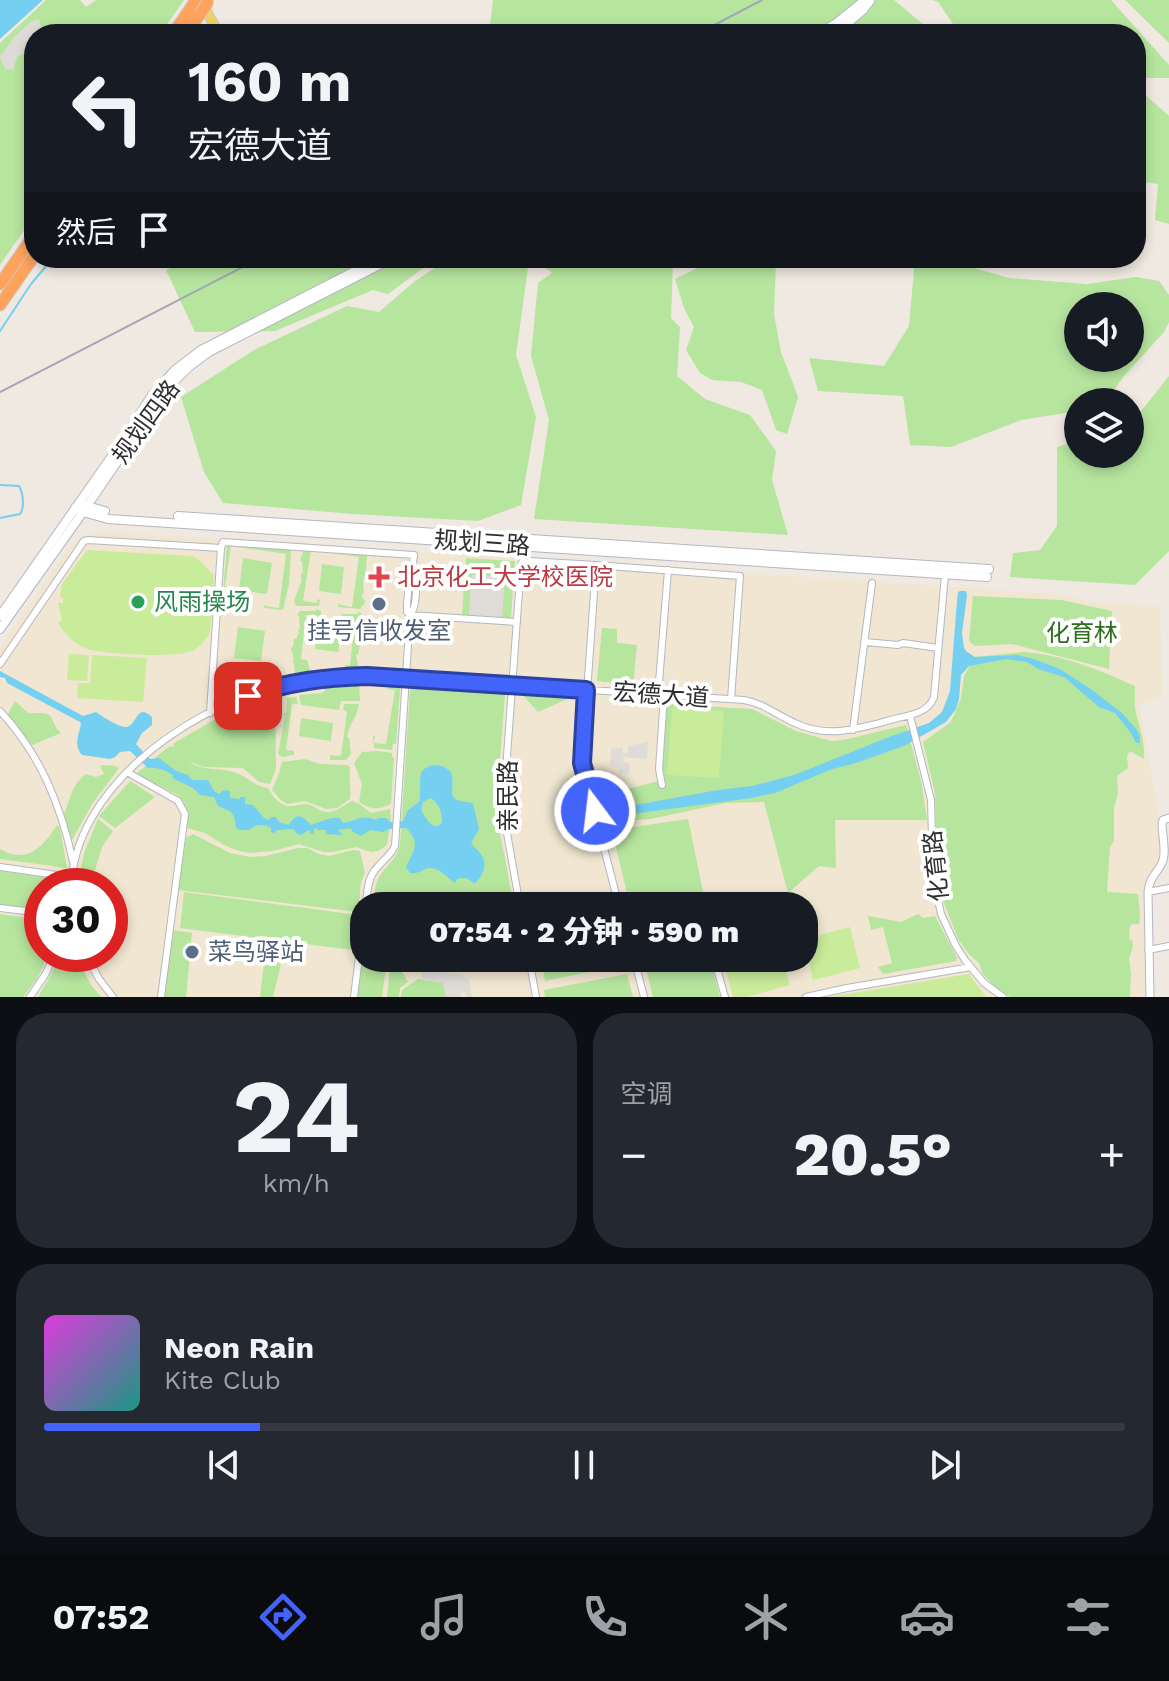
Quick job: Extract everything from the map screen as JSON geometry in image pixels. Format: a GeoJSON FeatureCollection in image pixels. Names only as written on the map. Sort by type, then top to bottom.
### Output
{"type":"FeatureCollection","features":[{"type":"Feature","properties":{"kind":"highway"},"geometry":{"type":"LineString","coordinates":[[182,24],[201,3]]}},
{"type":"Feature","properties":{"kind":"highway"},"geometry":{"type":"LineString","coordinates":[[191,24],[201,3]]}},
{"type":"Feature","properties":{"kind":"highway"},"geometry":{"type":"LineString","coordinates":[[0,284],[24,249]]}},
{"type":"Feature","properties":{"kind":"highway"},"geometry":{"type":"LineString","coordinates":[[0,305],[26,268]]}},
{"type":"Feature","properties":{"kind":"main road"},"geometry":{"type":"LineString","coordinates":[[835,24],[866,0],[870,1],[844,24]]}},
{"type":"Feature","properties":{"kind":"main road"},"geometry":{"type":"LineString","coordinates":[[201,3],[213,24]]}},
{"type":"Feature","properties":{"kind":"main road","name":"规划四路"},"geometry":{"type":"LineString","coordinates":[[0,629],[152,395],[175,370],[201,350],[361,268]]}},
{"type":"Feature","properties":{"kind":"main road","name":"规划四路"},"geometry":{"type":"LineString","coordinates":[[0,616],[168,387],[190,366],[209,352],[373,268]]}},
{"type":"Feature","properties":{"kind":"main road"},"geometry":{"type":"LineString","coordinates":[[81,507],[105,511]]}},
{"type":"Feature","properties":{"kind":"main road","name":"规划三路"},"geometry":{"type":"LineString","coordinates":[[81,507],[108,519],[597,547],[988,573],[945,575],[597,547],[178,516]]}},
{"type":"Feature","properties":{"kind":"street"},"geometry":{"type":"LineString","coordinates":[[0,664],[84,541],[221,548]]}},
{"type":"Feature","properties":{"kind":"street"},"geometry":{"type":"LineString","coordinates":[[210,713],[221,543],[414,555],[412,575],[416,585],[414,609],[410,615],[395,846],[370,878],[368,892]]}},
{"type":"Feature","properties":{"kind":"street","name":"亲民路"},"geometry":{"type":"LineString","coordinates":[[517,892],[503,814],[521,564],[523,561],[596,565]]}},
{"type":"Feature","properties":{"kind":"street"},"geometry":{"type":"LineString","coordinates":[[616,892],[582,763],[596,565],[740,576],[731,699]]}},
{"type":"Feature","properties":{"kind":"street"},"geometry":{"type":"LineString","coordinates":[[662,785],[659,769],[661,695],[668,570]]}},
{"type":"Feature","properties":{"kind":"street"},"geometry":{"type":"LineString","coordinates":[[910,716],[933,702],[945,575]]}},
{"type":"Feature","properties":{"kind":"street"},"geometry":{"type":"LineString","coordinates":[[853,730],[872,583]]}},
{"type":"Feature","properties":{"kind":"street"},"geometry":{"type":"LineString","coordinates":[[410,615],[517,622]]}},
{"type":"Feature","properties":{"kind":"street"},"geometry":{"type":"LineString","coordinates":[[865,642],[938,648]]}},
{"type":"Feature","properties":{"kind":"street","name":"宏德大道"},"geometry":{"type":"LineString","coordinates":[[74,866],[91,820],[105,798],[129,770],[157,745],[232,702],[296,682],[361,676],[753,701],[810,729],[834,732],[910,716]]}},
{"type":"Feature","properties":{"kind":"street"},"geometry":{"type":"LineString","coordinates":[[0,711],[36,757],[51,787],[74,866]]}},
{"type":"Feature","properties":{"kind":"street","name":"化育路"},"geometry":{"type":"LineString","coordinates":[[910,716],[931,806],[933,875],[938,901],[956,946],[992,990],[1003,997]]}},
{"type":"Feature","properties":{"kind":"street"},"geometry":{"type":"LineString","coordinates":[[129,770],[178,801],[185,814],[161,997]]}},
{"type":"Feature","properties":{"kind":"street"},"geometry":{"type":"LineString","coordinates":[[1150,997],[1148,892],[1152,876],[1166,856],[1162,824],[1169,818]]}},
{"type":"Feature","properties":{"kind":"street"},"geometry":{"type":"LineString","coordinates":[[0,867],[24,870]]}},
{"type":"Feature","properties":{"kind":"street"},"geometry":{"type":"LineString","coordinates":[[1148,892],[1169,888]]}},
{"type":"Feature","properties":{"kind":"street"},"geometry":{"type":"LineString","coordinates":[[0,908],[24,911]]}},
{"type":"Feature","properties":{"kind":"street"},"geometry":{"type":"LineString","coordinates":[[1148,950],[1169,946]]}},
{"type":"Feature","properties":{"kind":"street"},"geometry":{"type":"LineString","coordinates":[[806,997],[971,967]]}},
{"type":"Feature","properties":{"kind":"street"},"geometry":{"type":"LineString","coordinates":[[30,997],[46,972]]}},
{"type":"Feature","properties":{"kind":"street"},"geometry":{"type":"LineString","coordinates":[[95,972],[113,997]]}},
{"type":"Feature","properties":{"kind":"street"},"geometry":{"type":"LineString","coordinates":[[354,997],[357,972]]}},
{"type":"Feature","properties":{"kind":"street"},"geometry":{"type":"LineString","coordinates":[[532,972],[536,997]]}},
{"type":"Feature","properties":{"kind":"street"},"geometry":{"type":"LineString","coordinates":[[638,972],[644,997]]}},
{"type":"Feature","properties":{"kind":"street"},"geometry":{"type":"LineString","coordinates":[[718,972],[725,997]]}},
{"type":"Feature","properties":{"kind":"shaded area"},"geometry":{"type":"Polygon","coordinates":[[[24,28],[24,54],[17,57],[13,70],[5,69],[0,57],[24,28]]]}},
{"type":"Feature","properties":{"kind":"shaded area"},"geometry":{"type":"Polygon","coordinates":[[[97,531],[1068,595],[1087,602],[1160,606],[1163,695],[1139,704],[1159,816],[1160,854],[1147,880],[1145,892],[1147,997],[0,997],[0,647],[72,543],[97,531]]]}},
{"type":"Feature","properties":{"kind":"shaded area"},"geometry":{"type":"Polygon","coordinates":[[[472,575],[505,577],[502,617],[469,615],[472,575]]]}},
{"type":"Feature","properties":{"kind":"shaded area"},"geometry":{"type":"Polygon","coordinates":[[[648,742],[647,759],[623,757],[623,762],[630,763],[629,774],[619,773],[619,768],[610,766],[611,749],[623,747],[623,753],[628,753],[628,746],[648,742]]]}},
{"type":"Feature","properties":{"kind":"shaded area"},"geometry":{"type":"Polygon","coordinates":[[[423,972],[462,975],[469,980],[472,997],[466,997],[465,992],[460,993],[461,997],[446,997],[443,983],[422,979],[423,972]]]}},
{"type":"Feature","properties":{"kind":"green space"},"geometry":{"type":"Polygon","coordinates":[[[46,0],[80,0],[86,7],[96,0],[184,0],[167,24],[24,24],[24,230],[0,265],[0,43],[46,0]]]}},
{"type":"Feature","properties":{"kind":"green space"},"geometry":{"type":"Polygon","coordinates":[[[493,0],[894,0],[923,24],[490,24],[493,0]]]}},
{"type":"Feature","properties":{"kind":"green space"},"geometry":{"type":"Polygon","coordinates":[[[932,0],[1111,0],[1132,24],[953,24],[938,2],[932,0]]]}},
{"type":"Feature","properties":{"kind":"green space"},"geometry":{"type":"Polygon","coordinates":[[[1125,0],[1169,0],[1169,43],[1125,0]]]}},
{"type":"Feature","properties":{"kind":"green space"},"geometry":{"type":"Polygon","coordinates":[[[1146,39],[1169,65],[1169,78],[1146,78],[1146,39]]]}},
{"type":"Feature","properties":{"kind":"green space"},"geometry":{"type":"Polygon","coordinates":[[[1146,95],[1169,116],[1169,224],[1155,220],[1158,184],[1146,182],[1146,95]]]}},
{"type":"Feature","properties":{"kind":"green space"},"geometry":{"type":"Polygon","coordinates":[[[423,268],[388,294],[373,290],[275,331],[195,332],[166,270],[423,268]]]}},
{"type":"Feature","properties":{"kind":"green space"},"geometry":{"type":"Polygon","coordinates":[[[435,268],[528,268],[516,355],[536,417],[521,505],[478,521],[223,503],[204,472],[181,397],[254,350],[347,306],[379,312],[435,268]]]}},
{"type":"Feature","properties":{"kind":"green space"},"geometry":{"type":"Polygon","coordinates":[[[546,268],[673,268],[671,318],[680,327],[677,376],[705,399],[750,415],[776,451],[772,480],[788,535],[534,519],[549,420],[531,356],[538,283],[552,273],[546,268]]]}},
{"type":"Feature","properties":{"kind":"green space"},"geometry":{"type":"Polygon","coordinates":[[[697,268],[776,268],[774,314],[781,352],[798,397],[787,434],[776,430],[762,390],[741,382],[712,380],[700,373],[686,350],[694,327],[675,279],[697,268]]]}},
{"type":"Feature","properties":{"kind":"green space"},"geometry":{"type":"Polygon","coordinates":[[[914,268],[974,268],[1009,278],[1087,284],[1136,277],[1159,281],[1169,295],[1169,322],[1144,354],[1144,292],[1064,292],[1064,372],[1128,372],[1115,388],[1064,388],[1064,413],[1021,420],[951,447],[910,445],[903,396],[818,391],[809,358],[884,366],[909,326],[914,268]]]}},
{"type":"Feature","properties":{"kind":"green space"},"geometry":{"type":"Polygon","coordinates":[[[1169,376],[1169,551],[1135,585],[1010,577],[1013,553],[1040,550],[1057,526],[1057,447],[1064,445],[1064,468],[1144,468],[1144,407],[1169,376]]]}},
{"type":"Feature","properties":{"kind":"green space"},"geometry":{"type":"Polygon","coordinates":[[[227,544],[291,550],[289,584],[283,610],[264,608],[264,605],[279,608],[286,554],[231,546],[223,600],[240,602],[239,606],[222,603],[227,544]]]}},
{"type":"Feature","properties":{"kind":"green space"},"geometry":{"type":"Polygon","coordinates":[[[306,549],[365,553],[362,594],[365,603],[360,609],[338,607],[339,603],[352,607],[359,557],[311,550],[303,601],[317,603],[317,599],[320,600],[319,606],[296,606],[294,601],[303,574],[301,551],[306,549]]]}},
{"type":"Feature","properties":{"kind":"green space","name":"风雨操场"},"geometry":{"type":"Polygon","coordinates":[[[87,550],[191,556],[198,559],[214,575],[210,633],[192,651],[171,654],[106,652],[85,648],[77,643],[58,622],[62,620],[58,603],[63,603],[60,597],[62,584],[87,550]]]}},
{"type":"Feature","properties":{"kind":"green space"},"geometry":{"type":"Polygon","coordinates":[[[243,558],[272,563],[267,594],[239,590],[243,558]]]}},
{"type":"Feature","properties":{"kind":"green space"},"geometry":{"type":"Polygon","coordinates":[[[466,558],[515,561],[511,618],[502,617],[504,577],[472,575],[469,615],[462,615],[466,558]]]}},
{"type":"Feature","properties":{"kind":"green space"},"geometry":{"type":"Polygon","coordinates":[[[322,564],[344,567],[341,594],[319,591],[322,564]]]}},
{"type":"Feature","properties":{"kind":"green space","name":"化育林"},"geometry":{"type":"Polygon","coordinates":[[[973,596],[1061,600],[1112,611],[1109,669],[1012,644],[975,646],[969,641],[973,596]]]}},
{"type":"Feature","properties":{"kind":"green space"},"geometry":{"type":"Polygon","coordinates":[[[300,611],[321,611],[321,619],[306,615],[301,659],[307,660],[310,671],[295,674],[290,649],[300,629],[297,615],[300,611]]]}},
{"type":"Feature","properties":{"kind":"green space"},"geometry":{"type":"Polygon","coordinates":[[[358,612],[363,617],[356,655],[359,670],[345,669],[345,665],[350,665],[355,621],[342,619],[342,614],[358,612]]]}},
{"type":"Feature","properties":{"kind":"green space"},"geometry":{"type":"Polygon","coordinates":[[[238,627],[265,631],[261,661],[234,658],[238,627]]]}},
{"type":"Feature","properties":{"kind":"green space"},"geometry":{"type":"Polygon","coordinates":[[[318,628],[341,631],[338,652],[315,649],[318,628]]]}},
{"type":"Feature","properties":{"kind":"green space"},"geometry":{"type":"Polygon","coordinates":[[[602,628],[617,629],[617,643],[637,645],[633,685],[597,681],[602,628]]]}},
{"type":"Feature","properties":{"kind":"green space"},"geometry":{"type":"Polygon","coordinates":[[[1022,652],[1066,659],[1135,686],[1135,710],[1144,759],[1130,751],[1128,768],[1117,776],[1114,841],[1110,847],[1107,892],[1138,894],[1139,924],[1130,926],[1129,939],[1133,946],[1129,959],[1130,997],[1010,997],[983,974],[979,963],[958,939],[941,895],[935,793],[923,742],[951,722],[961,698],[964,676],[975,657],[1022,652]]]}},
{"type":"Feature","properties":{"kind":"green space"},"geometry":{"type":"Polygon","coordinates":[[[69,654],[89,655],[87,681],[67,680],[69,654]]]}},
{"type":"Feature","properties":{"kind":"green space"},"geometry":{"type":"Polygon","coordinates":[[[92,655],[147,658],[143,702],[77,698],[78,683],[90,683],[92,655]]]}},
{"type":"Feature","properties":{"kind":"green space"},"geometry":{"type":"Polygon","coordinates":[[[225,669],[269,675],[270,681],[267,682],[264,677],[248,682],[250,688],[234,694],[242,689],[234,682],[230,684],[225,669]]]}},
{"type":"Feature","properties":{"kind":"green space"},"geometry":{"type":"Polygon","coordinates":[[[359,683],[360,701],[341,701],[339,710],[301,705],[299,695],[321,693],[325,691],[324,685],[359,683]]]}},
{"type":"Feature","properties":{"kind":"green space"},"geometry":{"type":"Polygon","coordinates":[[[388,684],[399,685],[400,689],[396,744],[393,744],[392,750],[374,748],[373,736],[374,743],[386,744],[395,690],[387,689],[388,684]]]}},
{"type":"Feature","properties":{"kind":"green space"},"geometry":{"type":"Polygon","coordinates":[[[413,685],[503,691],[505,694],[496,812],[511,892],[375,892],[378,879],[400,845],[410,691],[413,685]]]}},
{"type":"Feature","properties":{"kind":"green space"},"geometry":{"type":"Polygon","coordinates":[[[521,693],[572,697],[538,712],[521,693]]]}},
{"type":"Feature","properties":{"kind":"green space"},"geometry":{"type":"Polygon","coordinates":[[[296,696],[298,704],[292,704],[286,750],[294,751],[294,755],[282,757],[278,754],[286,698],[296,696]]]}},
{"type":"Feature","properties":{"kind":"green space"},"geometry":{"type":"Polygon","coordinates":[[[275,697],[276,769],[270,784],[259,782],[243,768],[203,767],[188,761],[200,767],[239,774],[268,788],[278,801],[288,806],[307,804],[330,812],[352,801],[371,813],[390,809],[387,845],[371,852],[356,847],[324,852],[299,844],[273,851],[249,853],[236,850],[205,833],[187,828],[187,810],[178,795],[136,774],[167,748],[175,747],[173,744],[209,723],[234,710],[275,697]]]}},
{"type":"Feature","properties":{"kind":"green space"},"geometry":{"type":"Polygon","coordinates":[[[15,701],[28,713],[49,715],[61,733],[32,745],[8,714],[15,701]]]}},
{"type":"Feature","properties":{"kind":"green space"},"geometry":{"type":"Polygon","coordinates":[[[344,704],[359,704],[347,737],[351,754],[346,760],[330,760],[330,755],[341,756],[347,712],[343,710],[344,704]]]}},
{"type":"Feature","properties":{"kind":"green space"},"geometry":{"type":"Polygon","coordinates":[[[667,704],[752,709],[796,731],[831,741],[906,725],[921,781],[927,820],[835,820],[836,868],[819,866],[788,892],[764,802],[725,803],[651,819],[607,822],[600,796],[662,780],[667,704]]]}},
{"type":"Feature","properties":{"kind":"green space"},"geometry":{"type":"Polygon","coordinates":[[[672,708],[724,711],[719,778],[667,775],[672,708]]]}},
{"type":"Feature","properties":{"kind":"green space"},"geometry":{"type":"Polygon","coordinates":[[[301,718],[333,723],[331,741],[299,736],[301,718]]]}},
{"type":"Feature","properties":{"kind":"green space"},"geometry":{"type":"Polygon","coordinates":[[[362,752],[392,753],[394,757],[391,804],[375,808],[359,802],[362,784],[354,763],[362,752]]]}},
{"type":"Feature","properties":{"kind":"green space"},"geometry":{"type":"Polygon","coordinates":[[[305,759],[320,764],[347,765],[350,768],[350,799],[337,808],[326,809],[305,801],[287,804],[281,800],[272,790],[282,762],[305,759]]]}},
{"type":"Feature","properties":{"kind":"green space"},"geometry":{"type":"Polygon","coordinates":[[[100,766],[119,768],[92,804],[72,840],[64,814],[72,792],[86,774],[96,777],[104,774],[100,766]]]}},
{"type":"Feature","properties":{"kind":"green space"},"geometry":{"type":"Polygon","coordinates":[[[130,781],[155,797],[115,828],[99,816],[130,781]]]}},
{"type":"Feature","properties":{"kind":"green space"},"geometry":{"type":"Polygon","coordinates":[[[98,819],[113,831],[102,847],[96,868],[81,868],[98,819]]]}},
{"type":"Feature","properties":{"kind":"green space"},"geometry":{"type":"Polygon","coordinates":[[[688,819],[703,892],[627,892],[612,830],[688,819]]]}},
{"type":"Feature","properties":{"kind":"green space"},"geometry":{"type":"Polygon","coordinates":[[[57,825],[67,868],[0,859],[0,849],[18,855],[26,854],[46,840],[57,825]]]}},
{"type":"Feature","properties":{"kind":"green space"},"geometry":{"type":"Polygon","coordinates":[[[193,834],[230,853],[251,857],[298,848],[329,856],[360,851],[365,873],[360,892],[350,892],[350,911],[178,890],[186,838],[193,834]]]}},
{"type":"Feature","properties":{"kind":"green space"},"geometry":{"type":"Polygon","coordinates":[[[0,871],[24,874],[24,908],[0,905],[0,871]]]}},
{"type":"Feature","properties":{"kind":"green space"},"geometry":{"type":"Polygon","coordinates":[[[184,892],[350,914],[350,950],[180,928],[184,892]]]}},
{"type":"Feature","properties":{"kind":"green space"},"geometry":{"type":"Polygon","coordinates":[[[0,914],[24,917],[24,972],[40,972],[23,997],[0,997],[0,914]]]}},
{"type":"Feature","properties":{"kind":"green space"},"geometry":{"type":"Polygon","coordinates":[[[918,914],[923,918],[935,916],[956,961],[883,974],[878,967],[892,963],[883,927],[871,930],[868,916],[901,922],[918,914]]]}},
{"type":"Feature","properties":{"kind":"green space"},"geometry":{"type":"Polygon","coordinates":[[[850,927],[860,968],[813,980],[811,972],[818,972],[818,935],[850,927]]]}},
{"type":"Feature","properties":{"kind":"green space"},"geometry":{"type":"Polygon","coordinates":[[[172,930],[192,933],[186,997],[163,997],[172,930]]]}},
{"type":"Feature","properties":{"kind":"green space"},"geometry":{"type":"Polygon","coordinates":[[[282,960],[273,997],[260,997],[264,964],[274,965],[275,961],[282,960]]]}},
{"type":"Feature","properties":{"kind":"green space"},"geometry":{"type":"Polygon","coordinates":[[[52,972],[84,972],[101,997],[38,997],[52,972]]]}},
{"type":"Feature","properties":{"kind":"green space"},"geometry":{"type":"Polygon","coordinates":[[[360,972],[385,972],[382,997],[357,997],[360,972]]]}},
{"type":"Feature","properties":{"kind":"green space"},"geometry":{"type":"Polygon","coordinates":[[[390,972],[402,972],[408,982],[400,988],[399,997],[387,997],[390,972]]]}},
{"type":"Feature","properties":{"kind":"green space"},"geometry":{"type":"Polygon","coordinates":[[[544,972],[588,972],[545,981],[544,972]]]}},
{"type":"Feature","properties":{"kind":"green space"},"geometry":{"type":"Polygon","coordinates":[[[647,972],[713,972],[720,997],[653,997],[647,972]]]}},
{"type":"Feature","properties":{"kind":"green space"},"geometry":{"type":"Polygon","coordinates":[[[727,972],[786,972],[790,985],[746,997],[733,997],[727,972]]]}},
{"type":"Feature","properties":{"kind":"green space"},"geometry":{"type":"Polygon","coordinates":[[[627,974],[633,997],[545,997],[544,990],[627,974]]]}},
{"type":"Feature","properties":{"kind":"green space"},"geometry":{"type":"Polygon","coordinates":[[[969,974],[986,997],[829,997],[969,974]]]}},
{"type":"Feature","properties":{"kind":"green space"},"geometry":{"type":"Polygon","coordinates":[[[418,979],[444,983],[446,997],[401,997],[402,990],[418,979]]]}},
{"type":"Feature","properties":{"kind":"water"},"geometry":{"type":"Polygon","coordinates":[[[0,0],[43,0],[0,39],[0,0]]]}},
{"type":"Feature","properties":{"kind":"water"},"geometry":{"type":"Polygon","coordinates":[[[960,591],[966,591],[967,595],[962,633],[967,652],[975,657],[1017,655],[1060,669],[1122,713],[1137,730],[1140,743],[1136,743],[1115,713],[1099,707],[1064,677],[1027,662],[1006,659],[969,666],[961,675],[956,709],[946,722],[904,746],[832,769],[775,793],[610,817],[608,810],[752,786],[794,775],[929,723],[942,712],[950,691],[960,591]]]}},
{"type":"Feature","properties":{"kind":"water"},"geometry":{"type":"Polygon","coordinates":[[[0,671],[83,716],[96,712],[123,727],[130,725],[140,713],[147,713],[152,717],[152,725],[142,733],[136,744],[150,759],[159,758],[192,780],[208,780],[219,794],[224,790],[230,791],[230,798],[245,797],[245,804],[253,805],[264,818],[269,820],[276,817],[279,822],[289,825],[299,816],[311,825],[336,818],[343,823],[359,818],[403,821],[408,810],[419,802],[422,771],[433,765],[444,767],[451,772],[454,797],[473,803],[479,829],[471,843],[483,857],[482,874],[474,884],[464,878],[457,879],[455,883],[434,868],[410,873],[406,867],[415,843],[406,828],[383,832],[370,830],[361,836],[351,828],[338,830],[343,835],[326,834],[326,830],[317,828],[314,834],[309,830],[301,835],[294,829],[277,830],[275,833],[271,832],[271,827],[262,825],[240,830],[236,828],[232,813],[218,806],[214,797],[200,795],[164,770],[148,768],[130,751],[120,752],[110,759],[82,755],[77,744],[80,722],[0,677],[0,671]],[[430,798],[423,802],[421,810],[430,823],[439,826],[441,814],[438,805],[430,798]]]}},
{"type":"Feature","properties":{"kind":"waterway"},"geometry":{"type":"LineString","coordinates":[[0,331],[45,268]]}},
{"type":"Feature","properties":{"kind":"waterway"},"geometry":{"type":"LineString","coordinates":[[0,485],[19,486],[23,504],[20,514],[0,518]]}},
{"type":"Feature","properties":{"kind":"railway"},"geometry":{"type":"LineString","coordinates":[[716,24],[762,0]]}},
{"type":"Feature","properties":{"kind":"railway"},"geometry":{"type":"LineString","coordinates":[[0,392],[241,268]]}},
{"type":"Feature","properties":{"kind":"place","name":"北京化工大学校医院"},"geometry":{"type":"Point","coordinates":[379,577]}},
{"type":"Feature","properties":{"kind":"place","name":"风雨操场"},"geometry":{"type":"Point","coordinates":[138,602]}},
{"type":"Feature","properties":{"kind":"place","name":"挂号信收发室"},"geometry":{"type":"Point","coordinates":[379,604]}},
{"type":"Feature","properties":{"kind":"place","name":"菜鸟驿站"},"geometry":{"type":"Point","coordinates":[192,952]}},
{"type":"Feature","properties":{"kind":"route"},"geometry":{"type":"LineString","coordinates":[[248,696],[296,682],[367,676],[586,690],[582,763],[595,811]]}}]}
